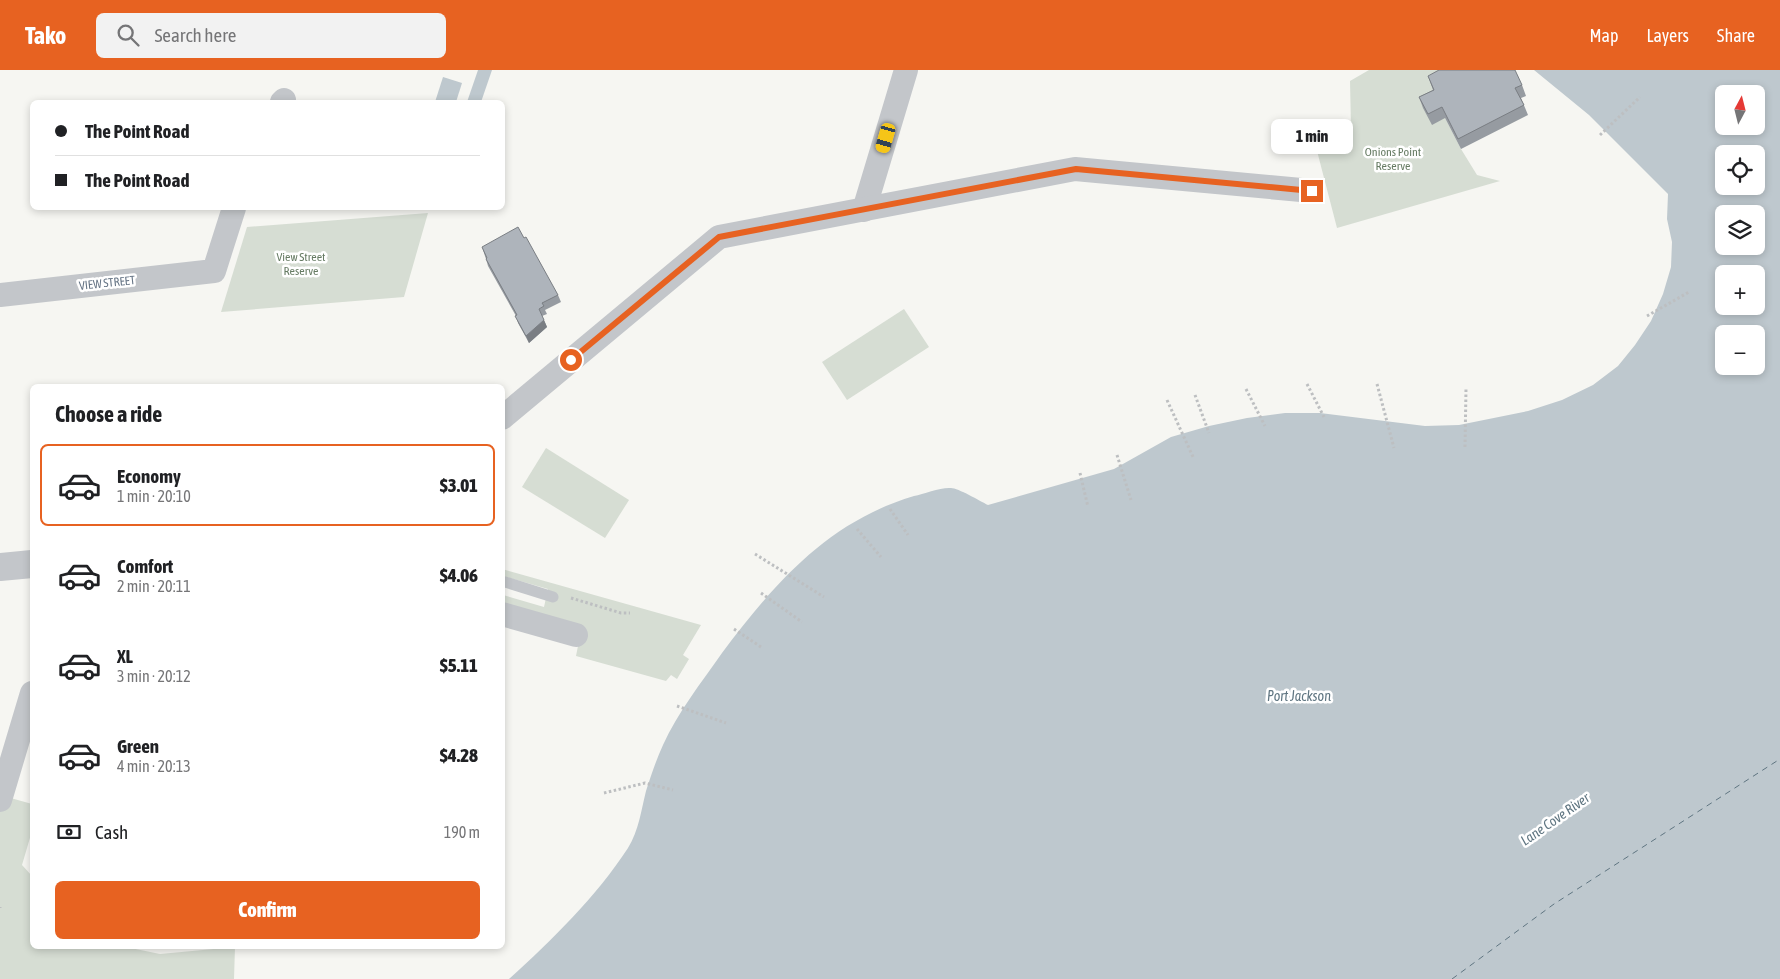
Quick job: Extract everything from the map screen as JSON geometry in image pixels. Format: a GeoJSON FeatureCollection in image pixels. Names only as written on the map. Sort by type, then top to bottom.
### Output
{"type":"FeatureCollection","features":[{"type":"Feature","properties":{"kind":"street"},"geometry":{"type":"LineString","coordinates":[[864,210],[906,70]]}},
{"type":"Feature","properties":{"kind":"street"},"geometry":{"type":"LineString","coordinates":[[505,415],[719,237],[1076,169],[1312,191]]}},
{"type":"Feature","properties":{"kind":"street","name":"VIEW STREET"},"geometry":{"type":"LineString","coordinates":[[0,295],[214,271],[233,210]]}},
{"type":"Feature","properties":{"kind":"street"},"geometry":{"type":"LineString","coordinates":[[0,567],[30,564]]}},
{"type":"Feature","properties":{"kind":"street"},"geometry":{"type":"LineString","coordinates":[[505,615],[576,635]]}},
{"type":"Feature","properties":{"kind":"street"},"geometry":{"type":"LineString","coordinates":[[0,800],[30,700]]}},
{"type":"Feature","properties":{"kind":"lane"},"geometry":{"type":"LineString","coordinates":[[505,582],[553,596]]}},
{"type":"Feature","properties":{"kind":"path"},"geometry":{"type":"LineString","coordinates":[[1600,135],[1640,97]]}},
{"type":"Feature","properties":{"kind":"path"},"geometry":{"type":"LineString","coordinates":[[1647,316],[1689,292]]}},
{"type":"Feature","properties":{"kind":"path"},"geometry":{"type":"LineString","coordinates":[[1307,384],[1324,417]]}},
{"type":"Feature","properties":{"kind":"path"},"geometry":{"type":"LineString","coordinates":[[1377,384],[1394,448]]}},
{"type":"Feature","properties":{"kind":"path"},"geometry":{"type":"LineString","coordinates":[[1465,447],[1466,388]]}},
{"type":"Feature","properties":{"kind":"path"},"geometry":{"type":"LineString","coordinates":[[1246,389],[1265,426]]}},
{"type":"Feature","properties":{"kind":"path"},"geometry":{"type":"LineString","coordinates":[[1195,395],[1209,433]]}},
{"type":"Feature","properties":{"kind":"path"},"geometry":{"type":"LineString","coordinates":[[1167,400],[1194,459]]}},
{"type":"Feature","properties":{"kind":"path"},"geometry":{"type":"LineString","coordinates":[[1117,455],[1131,500]]}},
{"type":"Feature","properties":{"kind":"path"},"geometry":{"type":"LineString","coordinates":[[1080,473],[1088,507]]}},
{"type":"Feature","properties":{"kind":"path"},"geometry":{"type":"LineString","coordinates":[[890,509],[908,535]]}},
{"type":"Feature","properties":{"kind":"path"},"geometry":{"type":"LineString","coordinates":[[858,529],[881,557]]}},
{"type":"Feature","properties":{"kind":"path"},"geometry":{"type":"LineString","coordinates":[[755,554],[824,598]]}},
{"type":"Feature","properties":{"kind":"path"},"geometry":{"type":"LineString","coordinates":[[761,593],[802,622]]}},
{"type":"Feature","properties":{"kind":"path"},"geometry":{"type":"LineString","coordinates":[[553,596],[561,595],[621,613],[630,613]]}},
{"type":"Feature","properties":{"kind":"path"},"geometry":{"type":"LineString","coordinates":[[734,629],[761,647]]}},
{"type":"Feature","properties":{"kind":"path"},"geometry":{"type":"LineString","coordinates":[[677,706],[726,723]]}},
{"type":"Feature","properties":{"kind":"path"},"geometry":{"type":"LineString","coordinates":[[604,793],[645,783],[673,790]]}},
{"type":"Feature","properties":{"kind":"green space","name":"Onions Point Reserve"},"geometry":{"type":"Polygon","coordinates":[[[1369,70],[1456,70],[1445,118],[1477,175],[1500,181],[1337,228],[1316,147],[1351,128],[1350,81],[1369,70]]]}},
{"type":"Feature","properties":{"kind":"green space","name":"View Street Reserve"},"geometry":{"type":"Polygon","coordinates":[[[428,213],[404,297],[221,312],[247,227],[428,213]]]}},
{"type":"Feature","properties":{"kind":"green space"},"geometry":{"type":"Polygon","coordinates":[[[904,309],[929,347],[847,400],[822,362],[904,309]]]}},
{"type":"Feature","properties":{"kind":"green space"},"geometry":{"type":"Polygon","coordinates":[[[546,448],[629,500],[605,538],[522,487],[546,448]]]}},
{"type":"Feature","properties":{"kind":"green space"},"geometry":{"type":"Polygon","coordinates":[[[505,570],[701,625],[683,655],[689,659],[677,679],[671,675],[666,681],[576,656],[580,636],[505,608],[505,596],[544,607],[548,589],[505,577],[505,570]]]}},
{"type":"Feature","properties":{"kind":"green space"},"geometry":{"type":"Polygon","coordinates":[[[0,795],[30,803],[30,838],[22,865],[30,874],[30,949],[136,949],[160,954],[235,949],[234,979],[0,979],[0,795]]]}},
{"type":"Feature","properties":{"kind":"water"},"geometry":{"type":"Polygon","coordinates":[[[478,70],[492,70],[482,100],[468,100],[478,70]]]}},
{"type":"Feature","properties":{"kind":"water","name":"Port Jackson"},"geometry":{"type":"Polygon","coordinates":[[[1534,70],[1780,70],[1780,979],[509,979],[588,901],[628,848],[637,827],[646,791],[663,745],[683,709],[722,653],[783,580],[805,558],[829,539],[883,507],[914,496],[947,488],[959,490],[988,505],[1114,469],[1171,437],[1247,418],[1285,413],[1320,413],[1425,426],[1459,425],[1528,411],[1562,400],[1593,385],[1618,366],[1651,321],[1663,294],[1671,267],[1672,242],[1667,219],[1668,194],[1589,115],[1534,70]]]}},
{"type":"Feature","properties":{"kind":"water"},"geometry":{"type":"Polygon","coordinates":[[[443,77],[462,83],[457,100],[436,100],[443,77]]]}},
{"type":"Feature","properties":{"kind":"building"},"geometry":{"type":"Polygon","coordinates":[[[1439,70],[1515,70],[1522,85],[1515,88],[1524,105],[1458,139],[1442,107],[1428,114],[1419,97],[1434,90],[1428,76],[1439,70]]]}},
{"type":"Feature","properties":{"kind":"building"},"geometry":{"type":"Polygon","coordinates":[[[518,227],[524,238],[526,237],[558,295],[542,303],[544,306],[539,309],[544,320],[526,336],[515,316],[517,315],[486,259],[482,247],[518,227]]]}},
{"type":"Feature","properties":{"kind":"ferry route"},"geometry":{"type":"LineString","coordinates":[[1452,979],[1554,904],[1780,759]]}},
{"type":"Feature","properties":{"kind":"route"},"geometry":{"type":"LineString","coordinates":[[571,360],[719,237],[1076,169],[1312,191]]}},
{"type":"Feature","properties":{"kind":"water label","name":"Lane Cove River"},"geometry":{"type":"Point","coordinates":[1555,819]}}]}
